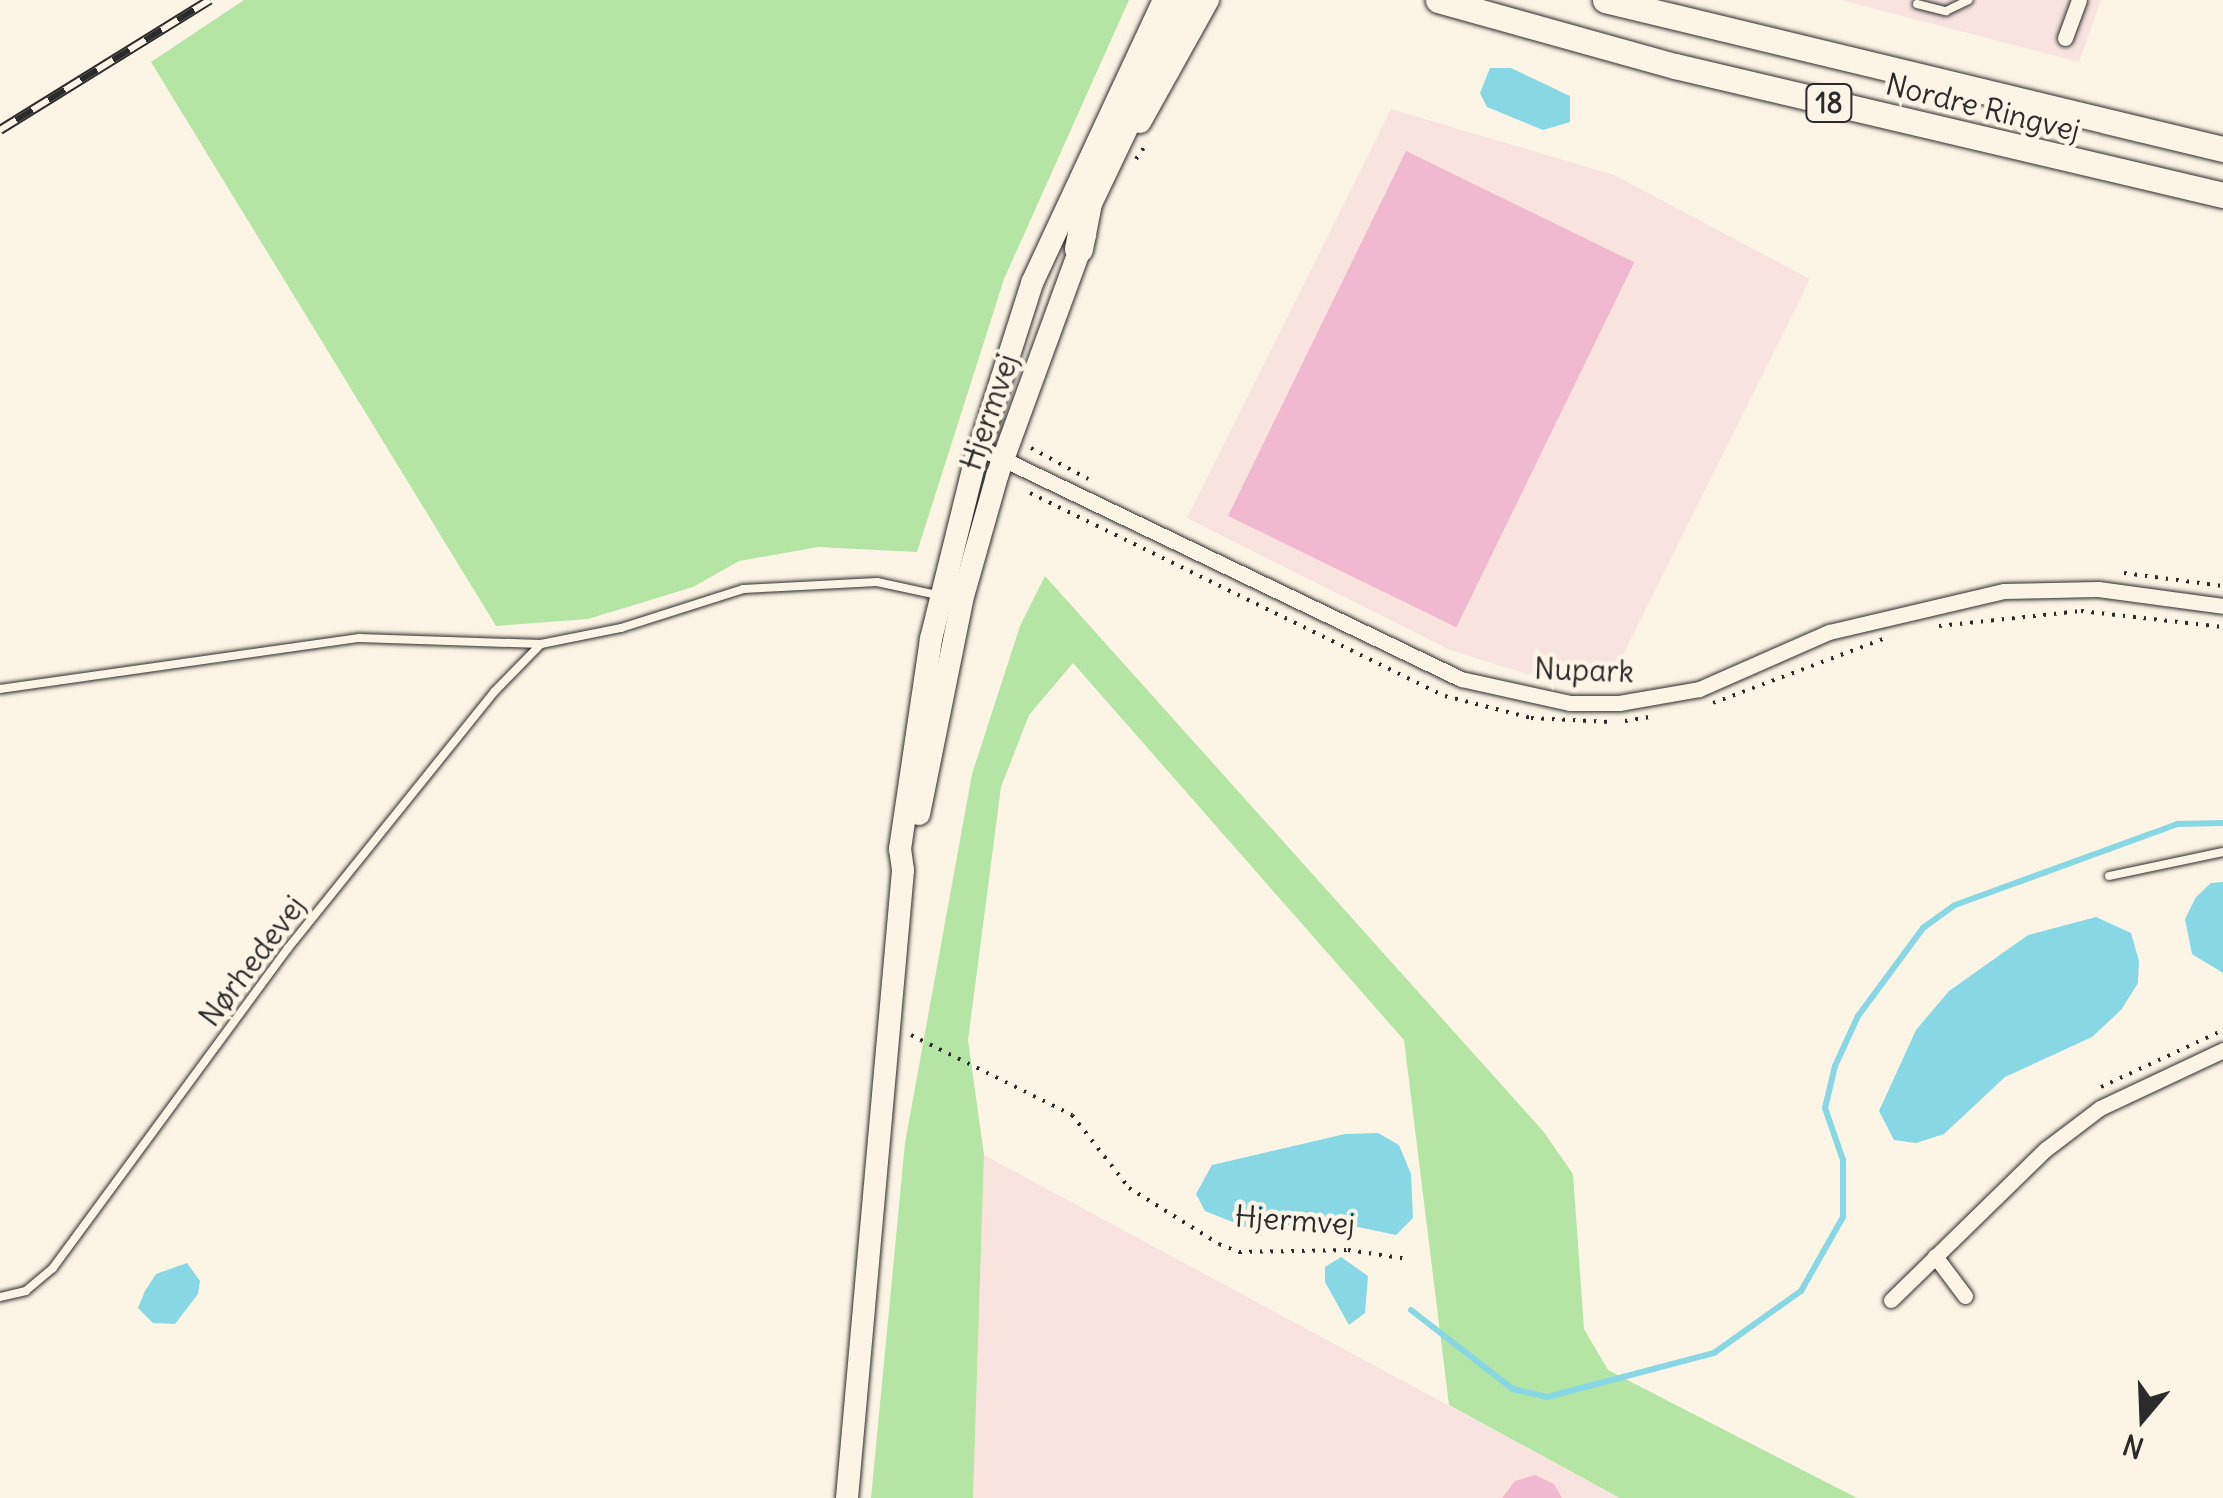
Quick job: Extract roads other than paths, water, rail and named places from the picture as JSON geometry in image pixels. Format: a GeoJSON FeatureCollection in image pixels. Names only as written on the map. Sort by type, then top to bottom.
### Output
{"type":"FeatureCollection","features":[{"type":"Feature","properties":{"kind":"highway"},"geometry":{"type":"LineString","coordinates":[[1078,249],[1088,203],[1185,0]]}},
{"type":"Feature","properties":{"kind":"main road","name":"Nordre Ringvej"},"geometry":{"type":"LineString","coordinates":[[1438,0],[1675,66],[2223,195]]}},
{"type":"Feature","properties":{"kind":"main road","name":"Nordre Ringvej"},"geometry":{"type":"LineString","coordinates":[[1605,0],[2223,149]]}},
{"type":"Feature","properties":{"kind":"street","name":"Hjermvej"},"geometry":{"type":"LineString","coordinates":[[847,1498],[908,790],[980,448],[1032,283],[1164,0]]}},
{"type":"Feature","properties":{"kind":"street","name":"Hjermvej"},"geometry":{"type":"LineString","coordinates":[[951,598],[1078,249],[1120,157],[1208,0]]}},
{"type":"Feature","properties":{"kind":"street"},"geometry":{"type":"LineString","coordinates":[[2065,38],[2078,0]]}},
{"type":"Feature","properties":{"kind":"street","name":"Nupark"},"geometry":{"type":"LineString","coordinates":[[980,448],[1000,468],[1460,679],[1570,703],[1619,704],[1698,690],[1830,632],[2004,591],[2098,589],[2223,606]]}},
{"type":"Feature","properties":{"kind":"street"},"geometry":{"type":"LineString","coordinates":[[1891,1300],[2100,1108],[2223,1050]]}},
{"type":"Feature","properties":{"kind":"street"},"geometry":{"type":"LineString","coordinates":[[1935,1256],[1965,1296]]}},
{"type":"Feature","properties":{"kind":"lane"},"geometry":{"type":"LineString","coordinates":[[1917,4],[1946,11],[1969,0]]}},
{"type":"Feature","properties":{"kind":"lane"},"geometry":{"type":"LineString","coordinates":[[0,689],[360,638],[541,644],[761,587],[876,582],[951,598]]}},
{"type":"Feature","properties":{"kind":"lane","name":"Nørhedevej"},"geometry":{"type":"LineString","coordinates":[[0,1298],[26,1291],[53,1268],[288,948],[494,692],[541,644]]}},
{"type":"Feature","properties":{"kind":"lane"},"geometry":{"type":"LineString","coordinates":[[2110,876],[2223,852]]}},
{"type":"Feature","properties":{"kind":"water"},"geometry":{"type":"Polygon","coordinates":[[[1490,68],[1511,68],[1570,96],[1570,122],[1543,130],[1487,107],[1480,93],[1490,68]]]}},
{"type":"Feature","properties":{"kind":"water"},"geometry":{"type":"Polygon","coordinates":[[[2223,882],[2223,973],[2192,954],[2185,919],[2196,897],[2211,883],[2223,882]]]}},
{"type":"Feature","properties":{"kind":"water"},"geometry":{"type":"Polygon","coordinates":[[[2096,917],[2131,933],[2139,961],[2138,983],[2121,1010],[2092,1037],[2005,1077],[1944,1134],[1916,1143],[1894,1140],[1879,1111],[1916,1030],[1949,991],[2028,935],[2096,917]]]}},
{"type":"Feature","properties":{"kind":"water"},"geometry":{"type":"Polygon","coordinates":[[[1378,1133],[1399,1145],[1411,1174],[1413,1218],[1396,1235],[1334,1222],[1250,1229],[1205,1211],[1196,1194],[1212,1165],[1345,1134],[1378,1133]]]}},
{"type":"Feature","properties":{"kind":"water"},"geometry":{"type":"Polygon","coordinates":[[[1341,1257],[1368,1276],[1365,1313],[1349,1325],[1325,1282],[1325,1267],[1341,1257]]]}},
{"type":"Feature","properties":{"kind":"water"},"geometry":{"type":"Polygon","coordinates":[[[187,1263],[200,1281],[198,1294],[175,1324],[153,1323],[138,1308],[145,1291],[156,1274],[187,1263]]]}},
{"type":"Feature","properties":{"kind":"waterway"},"geometry":{"type":"LineString","coordinates":[[1411,1310],[1513,1389],[1547,1397],[1714,1353],[1801,1291],[1843,1217],[1843,1160],[1825,1108],[1835,1066],[1858,1016],[1923,928],[1955,905],[2177,824],[2223,823]]}},
{"type":"Feature","properties":{"kind":"railway"},"geometry":{"type":"LineString","coordinates":[[0,130],[210,0]]}}]}
